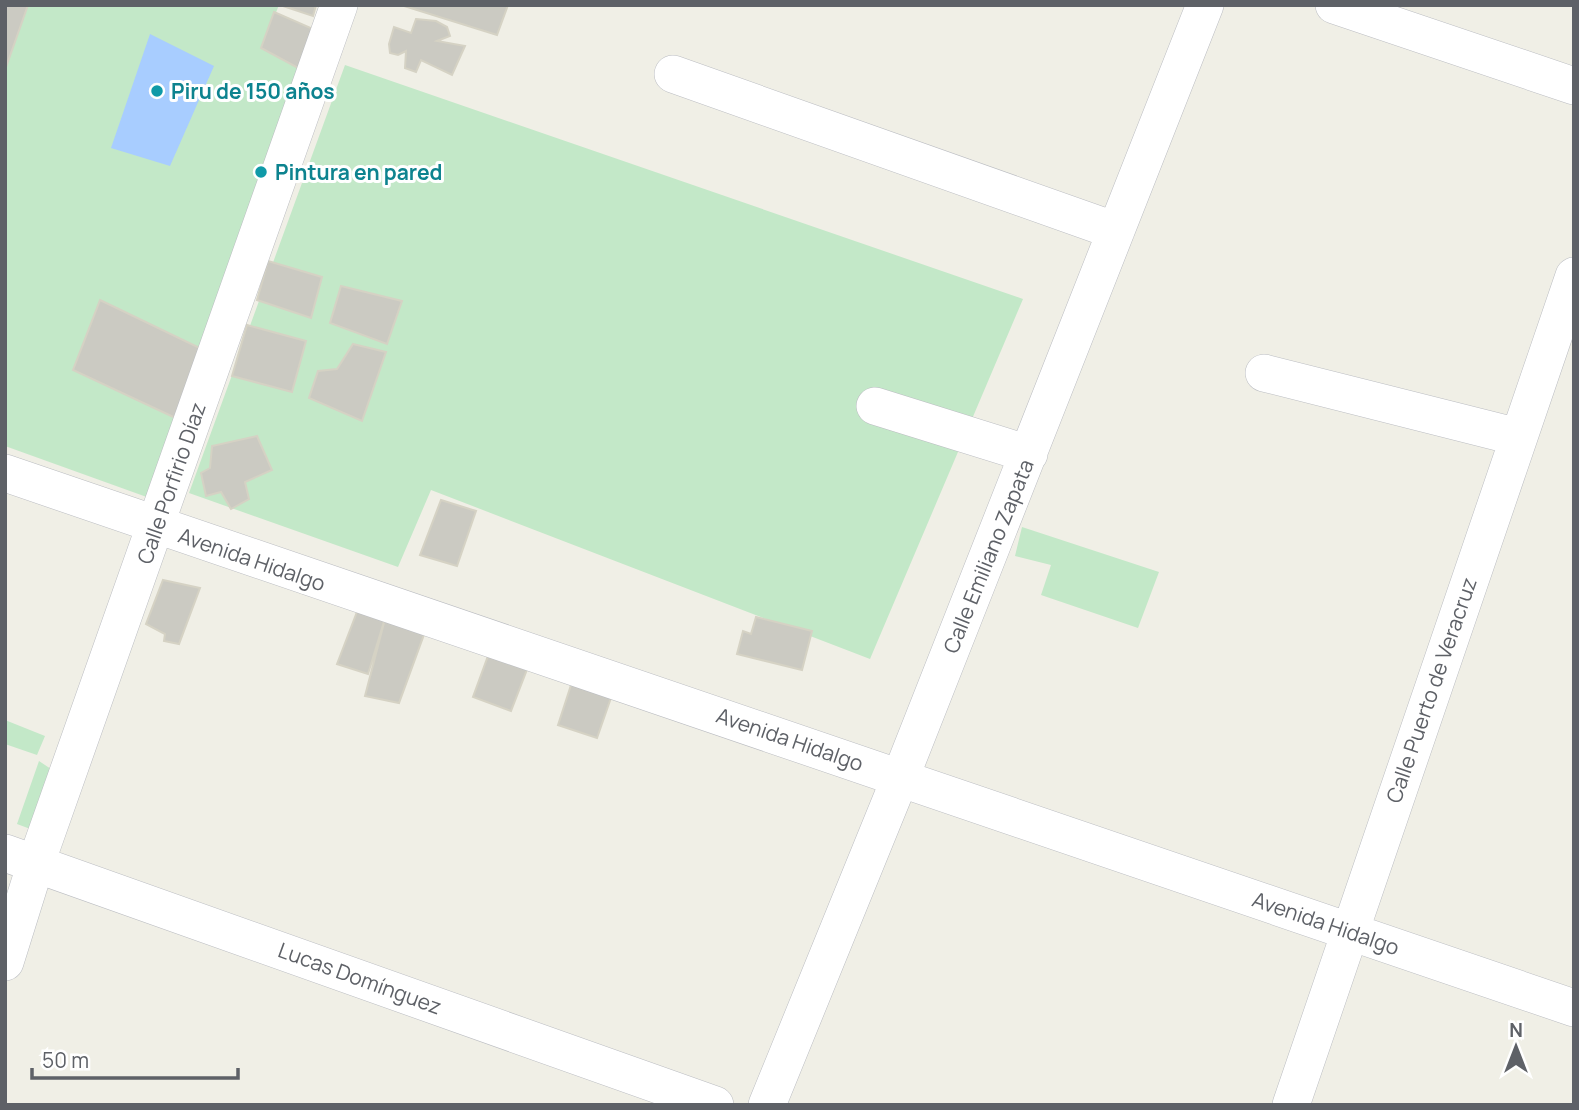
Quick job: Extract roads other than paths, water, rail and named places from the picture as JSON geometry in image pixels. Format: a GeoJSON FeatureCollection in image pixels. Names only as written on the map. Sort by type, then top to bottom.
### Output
{"type":"FeatureCollection","features":[{"type":"Feature","properties":{"kind":"street","name":"Calle Porfirio Díaz"},"geometry":{"type":"LineString","coordinates":[[5,962],[21,858],[156,526],[339,5]]}},
{"type":"Feature","properties":{"kind":"street","name":"Calle Emiliano Zapata"},"geometry":{"type":"LineString","coordinates":[[767,1105],[901,776],[1205,5]]}},
{"type":"Feature","properties":{"kind":"street"},"geometry":{"type":"LineString","coordinates":[[1334,5],[1574,86]]}},
{"type":"Feature","properties":{"kind":"street"},"geometry":{"type":"LineString","coordinates":[[673,74],[1116,232]]}},
{"type":"Feature","properties":{"kind":"street","name":"Calle Puerto de Veracruz"},"geometry":{"type":"LineString","coordinates":[[1291,1105],[1348,931],[1574,276]]}},
{"type":"Feature","properties":{"kind":"street"},"geometry":{"type":"LineString","coordinates":[[1264,373],[1518,437]]}},
{"type":"Feature","properties":{"kind":"street"},"geometry":{"type":"LineString","coordinates":[[875,406],[1029,454]]}},
{"type":"Feature","properties":{"kind":"street","name":"Avenida Hidalgo"},"geometry":{"type":"LineString","coordinates":[[5,472],[156,526],[901,776],[1574,1008]]}},
{"type":"Feature","properties":{"kind":"street","name":"Lucas Domínguez"},"geometry":{"type":"LineString","coordinates":[[21,858],[715,1105]]}},
{"type":"Feature","properties":{"kind":"water"},"geometry":{"type":"Polygon","coordinates":[[[150,34],[214,66],[170,166],[111,148],[150,34]]]}},
{"type":"Feature","properties":{"kind":"place","name":"Piru de 150 años"},"geometry":{"type":"Point","coordinates":[157,91]}},
{"type":"Feature","properties":{"kind":"place","name":"Pintura en pared"},"geometry":{"type":"Point","coordinates":[261,172]}}]}
